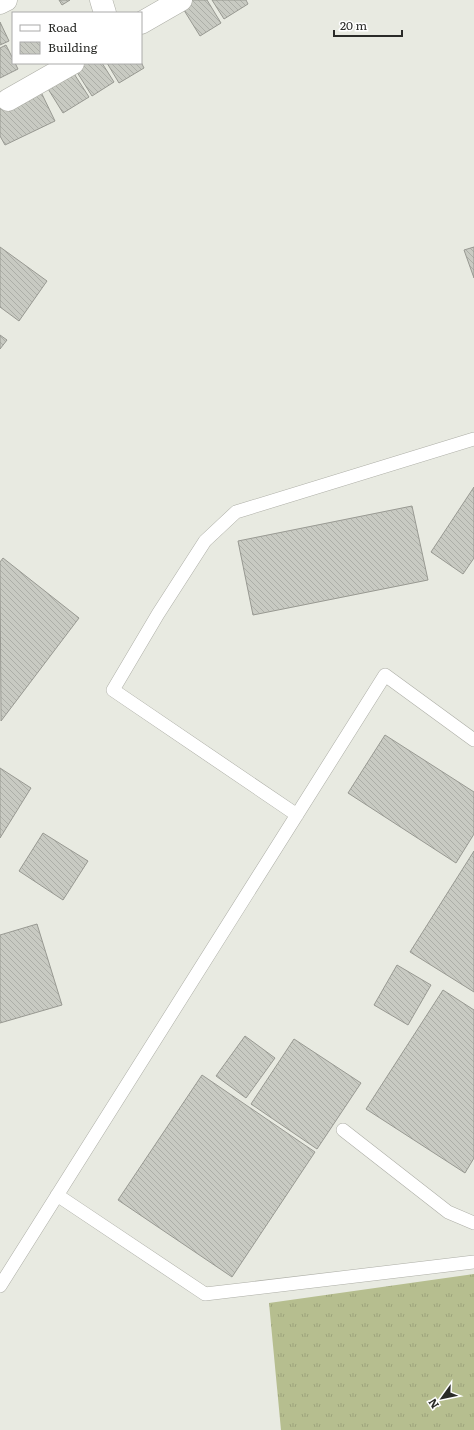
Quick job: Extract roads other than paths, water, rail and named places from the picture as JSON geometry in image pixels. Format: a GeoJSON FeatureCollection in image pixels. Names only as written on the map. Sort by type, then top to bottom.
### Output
{"type":"FeatureCollection","features":[{"type":"Feature","properties":{"kind":"street"},"geometry":{"type":"LineString","coordinates":[[0,3],[6,0]]}},
{"type":"Feature","properties":{"kind":"street"},"geometry":{"type":"LineString","coordinates":[[101,0],[105,12]]}},
{"type":"Feature","properties":{"kind":"street"},"geometry":{"type":"LineString","coordinates":[[142,22],[181,0]]}},
{"type":"Feature","properties":{"kind":"street"},"geometry":{"type":"LineString","coordinates":[[8,100],[70,64]]}},
{"type":"Feature","properties":{"kind":"lane"},"geometry":{"type":"LineString","coordinates":[[296,816],[113,690],[158,614],[205,541],[236,512],[474,439]]}},
{"type":"Feature","properties":{"kind":"lane"},"geometry":{"type":"LineString","coordinates":[[0,1286],[385,675],[474,740]]}},
{"type":"Feature","properties":{"kind":"lane"},"geometry":{"type":"LineString","coordinates":[[343,1130],[448,1212],[474,1223]]}},
{"type":"Feature","properties":{"kind":"lane"},"geometry":{"type":"LineString","coordinates":[[57,1195],[205,1294],[474,1262]]}}]}
